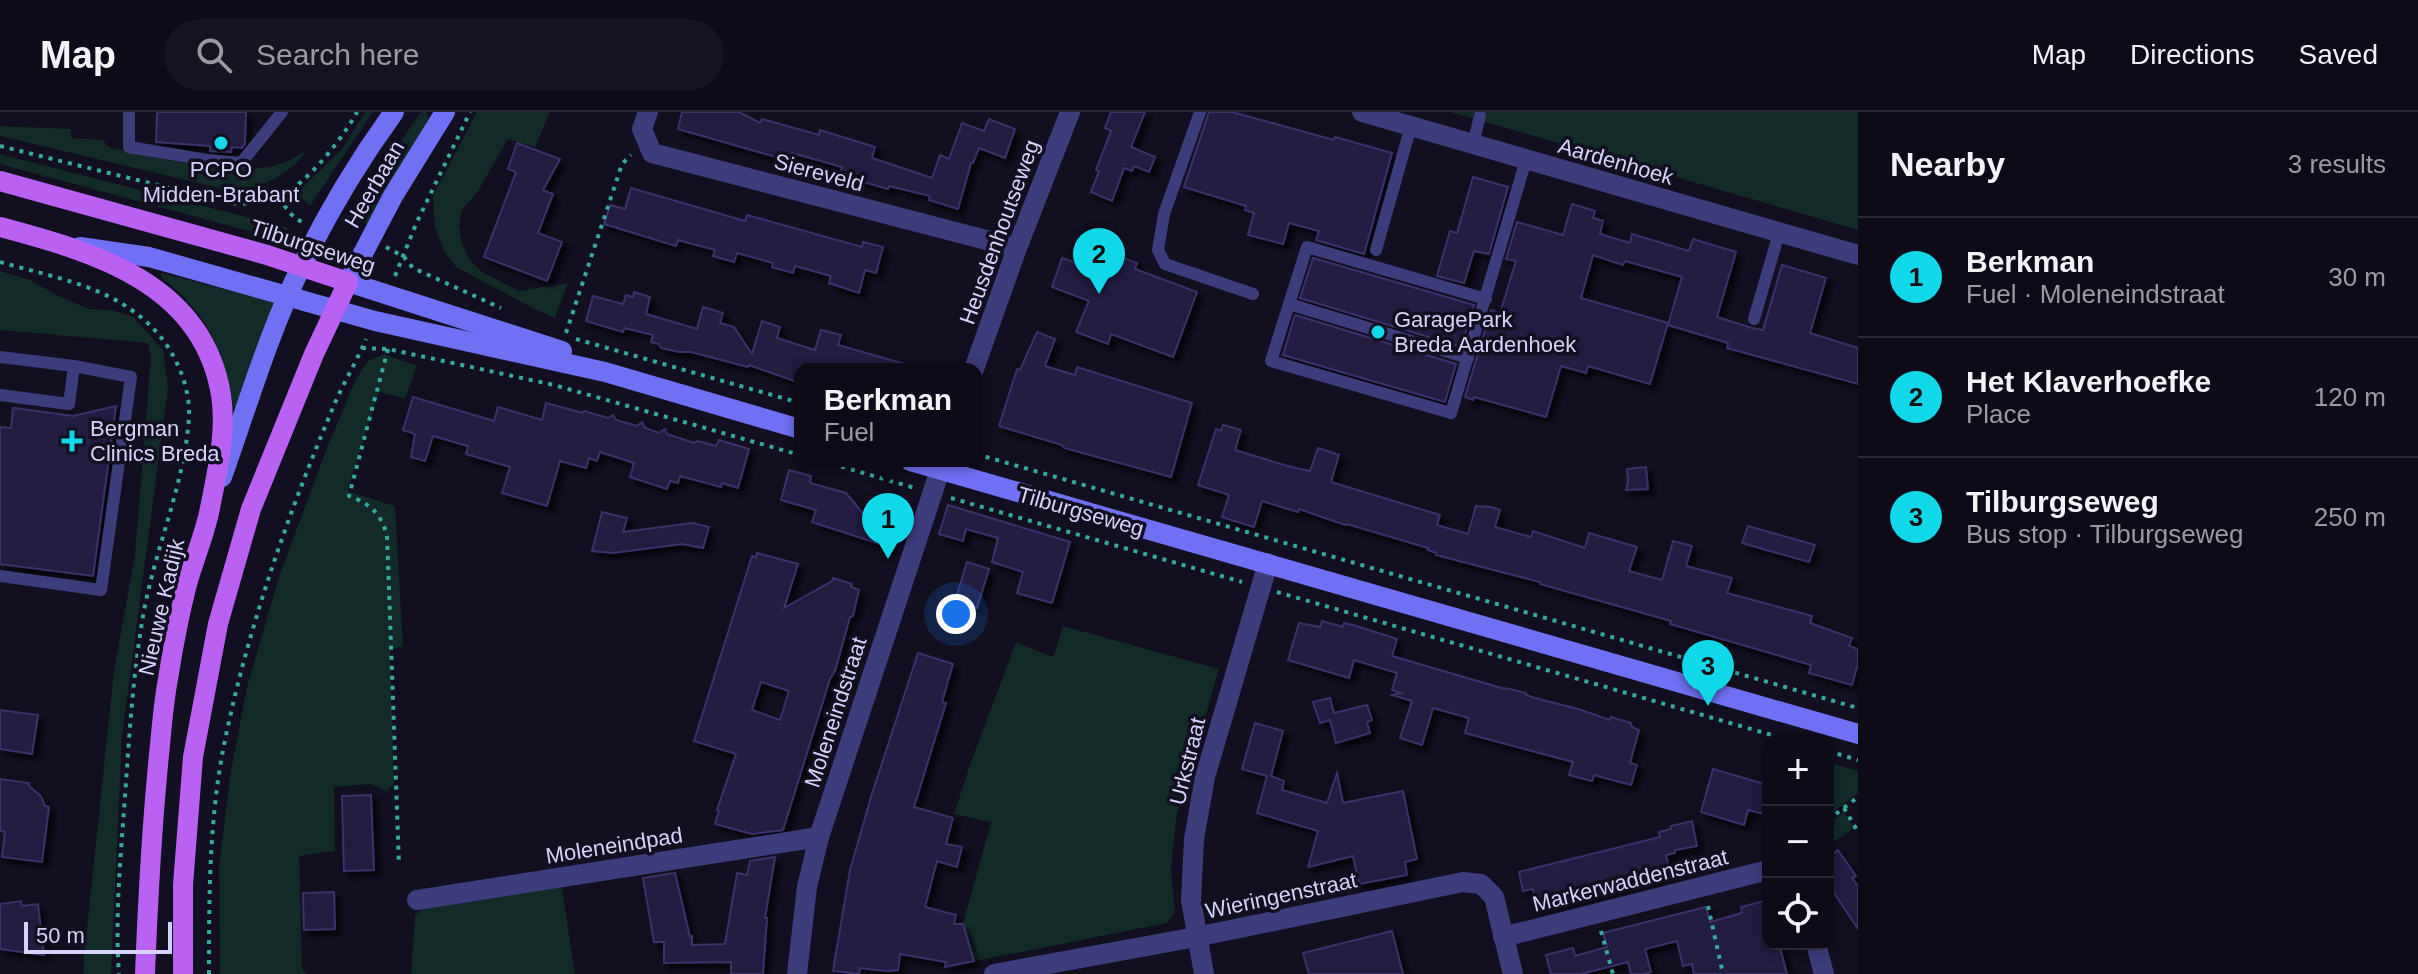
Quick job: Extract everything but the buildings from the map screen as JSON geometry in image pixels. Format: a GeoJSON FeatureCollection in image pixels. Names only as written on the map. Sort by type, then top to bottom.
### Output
{"type":"FeatureCollection","features":[{"type":"Feature","properties":{"kind":"main road","name":"Heerbaan"},"geometry":{"type":"LineString","coordinates":[[300,267],[333,206],[394,112]]}},
{"type":"Feature","properties":{"kind":"main road","name":"Heerbaan"},"geometry":{"type":"LineString","coordinates":[[348,282],[393,196],[445,112]]}},
{"type":"Feature","properties":{"kind":"main road","name":"Tilburgseweg"},"geometry":{"type":"LineString","coordinates":[[0,181],[267,255],[554,348],[605,372]]}},
{"type":"Feature","properties":{"kind":"main road","name":"Tilburgseweg"},"geometry":{"type":"LineString","coordinates":[[0,227],[69,245],[149,257],[334,311],[605,372],[794,427]]}},
{"type":"Feature","properties":{"kind":"main road","name":"Tilburgseweg"},"geometry":{"type":"LineString","coordinates":[[69,245],[141,279],[164,294],[189,319],[204,343],[221,397],[222,437],[209,511]]}},
{"type":"Feature","properties":{"kind":"main road","name":"Nieuwe Kadijk"},"geometry":{"type":"LineString","coordinates":[[145,974],[154,796],[167,681],[187,585],[251,389],[300,267]]}},
{"type":"Feature","properties":{"kind":"main road"},"geometry":{"type":"LineString","coordinates":[[183,974],[183,885],[193,757],[218,624],[251,509],[348,282]]}},
{"type":"Feature","properties":{"kind":"main road","name":"Tilburgseweg"},"geometry":{"type":"LineString","coordinates":[[948,467],[1823,732],[1858,734]]}},
{"type":"Feature","properties":{"kind":"street"},"geometry":{"type":"LineString","coordinates":[[646,140],[642,129],[648,112]]}},
{"type":"Feature","properties":{"kind":"street","name":"Heusdenhoutseweg"},"geometry":{"type":"LineString","coordinates":[[976,363],[1070,112]]}},
{"type":"Feature","properties":{"kind":"street","name":"Aardenhoek"},"geometry":{"type":"LineString","coordinates":[[1362,112],[1858,255]]}},
{"type":"Feature","properties":{"kind":"street","name":"Siereveld"},"geometry":{"type":"LineString","coordinates":[[646,140],[652,153],[1017,248]]}},
{"type":"Feature","properties":{"kind":"street","name":"Moleneindstraat"},"geometry":{"type":"LineString","coordinates":[[797,974],[807,887],[819,837],[940,467]]}},
{"type":"Feature","properties":{"kind":"street","name":"Urkstraat"},"geometry":{"type":"LineString","coordinates":[[1204,974],[1191,900],[1194,839],[1205,777],[1268,563]]}},
{"type":"Feature","properties":{"kind":"street","name":"Moleneindpad"},"geometry":{"type":"LineString","coordinates":[[417,900],[819,837]]}},
{"type":"Feature","properties":{"kind":"street","name":"Markerwaddenstraat"},"geometry":{"type":"LineString","coordinates":[[1503,937],[1762,872]]}},
{"type":"Feature","properties":{"kind":"street","name":"Wieringenstraat"},"geometry":{"type":"LineString","coordinates":[[994,974],[1196,937],[1463,882],[1481,884],[1494,897],[1513,974]]}},
{"type":"Feature","properties":{"kind":"street"},"geometry":{"type":"LineString","coordinates":[[1818,950],[1824,974]]}},
{"type":"Feature","properties":{"kind":"lane"},"geometry":{"type":"LineString","coordinates":[[129,112],[129,147],[241,163],[282,112]]}},
{"type":"Feature","properties":{"kind":"lane"},"geometry":{"type":"LineString","coordinates":[[1200,112],[1164,214],[1158,250],[1165,264],[1253,294]]}},
{"type":"Feature","properties":{"kind":"lane"},"geometry":{"type":"LineString","coordinates":[[1473,144],[1480,116]]}},
{"type":"Feature","properties":{"kind":"lane"},"geometry":{"type":"LineString","coordinates":[[1376,250],[1411,126]]}},
{"type":"Feature","properties":{"kind":"lane"},"geometry":{"type":"LineString","coordinates":[[1486,299],[1307,247],[1271,361],[1451,413],[1486,299],[1526,160]]}},
{"type":"Feature","properties":{"kind":"lane"},"geometry":{"type":"LineString","coordinates":[[1754,319],[1779,233]]}},
{"type":"Feature","properties":{"kind":"lane"},"geometry":{"type":"LineString","coordinates":[[1289,304],[1468,358]]}},
{"type":"Feature","properties":{"kind":"lane"},"geometry":{"type":"LineString","coordinates":[[0,357],[131,377],[101,590],[0,576]]}},
{"type":"Feature","properties":{"kind":"lane"},"geometry":{"type":"LineString","coordinates":[[0,395],[69,404],[74,366]]}},
{"type":"Feature","properties":{"kind":"path","name":"Tilburgseweg"},"geometry":{"type":"LineString","coordinates":[[0,146],[230,203],[248,204],[279,197],[294,188],[332,149],[357,112]]}},
{"type":"Feature","properties":{"kind":"path","name":"Tilburgseweg"},"geometry":{"type":"LineString","coordinates":[[470,112],[416,224],[404,257],[413,268],[508,312]]}},
{"type":"Feature","properties":{"kind":"path"},"geometry":{"type":"LineString","coordinates":[[565,336],[622,164],[646,140]]}},
{"type":"Feature","properties":{"kind":"path","name":"Nieuwe Kadijk"},"geometry":{"type":"LineString","coordinates":[[0,262],[92,288],[136,311],[169,349],[188,394],[186,438],[144,610],[131,715],[119,881],[119,974]]}},
{"type":"Feature","properties":{"kind":"path"},"geometry":{"type":"LineString","coordinates":[[209,974],[210,885],[216,798],[223,750],[237,692],[264,593],[297,499],[333,408],[375,321]]}},
{"type":"Feature","properties":{"kind":"path"},"geometry":{"type":"LineString","coordinates":[[557,333],[794,401]]}},
{"type":"Feature","properties":{"kind":"path"},"geometry":{"type":"LineString","coordinates":[[362,348],[388,349],[554,385],[794,453]]}},
{"type":"Feature","properties":{"kind":"path"},"geometry":{"type":"LineString","coordinates":[[388,349],[349,496],[377,511],[387,535],[399,865]]}},
{"type":"Feature","properties":{"kind":"path","name":"Tilburgseweg"},"geometry":{"type":"LineString","coordinates":[[982,456],[1858,708]]}},
{"type":"Feature","properties":{"kind":"path","name":"Tilburgseweg"},"geometry":{"type":"LineString","coordinates":[[843,467],[1768,734]]}},
{"type":"Feature","properties":{"kind":"path"},"geometry":{"type":"LineString","coordinates":[[1834,753],[1858,760]]}},
{"type":"Feature","properties":{"kind":"path"},"geometry":{"type":"LineString","coordinates":[[1834,816],[1858,797]]}},
{"type":"Feature","properties":{"kind":"path"},"geometry":{"type":"LineString","coordinates":[[1844,808],[1858,832]]}},
{"type":"Feature","properties":{"kind":"path"},"geometry":{"type":"LineString","coordinates":[[1703,887],[1723,974]]}},
{"type":"Feature","properties":{"kind":"path"},"geometry":{"type":"LineString","coordinates":[[1597,913],[1613,974]]}},
{"type":"Feature","properties":{"kind":"green space"},"geometry":{"type":"Polygon","coordinates":[[[365,112],[373,112],[310,206],[297,193],[342,149],[365,112]]]}},
{"type":"Feature","properties":{"kind":"green space"},"geometry":{"type":"Polygon","coordinates":[[[421,112],[426,112],[429,119],[370,225],[348,218],[421,112]]]}},
{"type":"Feature","properties":{"kind":"green space"},"geometry":{"type":"Polygon","coordinates":[[[477,112],[550,112],[535,147],[508,139],[478,191],[462,210],[459,225],[462,244],[471,261],[482,272],[519,291],[568,283],[555,318],[456,267],[444,251],[435,228],[433,196],[477,112]]]}},
{"type":"Feature","properties":{"kind":"green space"},"geometry":{"type":"Polygon","coordinates":[[[1450,112],[1858,112],[1858,230],[1479,120],[1450,112]]]}},
{"type":"Feature","properties":{"kind":"green space"},"geometry":{"type":"Polygon","coordinates":[[[0,126],[71,129],[71,138],[104,140],[111,148],[222,168],[266,167],[307,151],[276,178],[236,192],[0,136],[0,126]]]}},
{"type":"Feature","properties":{"kind":"green space"},"geometry":{"type":"Polygon","coordinates":[[[0,154],[289,228],[275,235],[260,234],[0,164],[0,154]]]}},
{"type":"Feature","properties":{"kind":"green space"},"geometry":{"type":"Polygon","coordinates":[[[0,271],[30,280],[89,309],[112,310],[133,317],[163,350],[168,388],[122,736],[111,974],[83,974],[84,957],[114,671],[135,555],[151,357],[148,343],[0,330],[0,271]]]}},
{"type":"Feature","properties":{"kind":"green space"},"geometry":{"type":"Polygon","coordinates":[[[162,273],[273,302],[276,309],[236,408],[224,366],[210,333],[190,304],[161,277],[162,273]]]}},
{"type":"Feature","properties":{"kind":"green space"},"geometry":{"type":"Polygon","coordinates":[[[384,354],[417,366],[405,399],[379,392],[347,491],[395,506],[403,647],[390,649],[394,784],[386,792],[371,784],[334,787],[335,851],[299,856],[302,967],[306,974],[220,974],[219,866],[231,771],[247,687],[278,580],[325,453],[356,379],[368,361],[384,354]]]}},
{"type":"Feature","properties":{"kind":"green space"},"geometry":{"type":"Polygon","coordinates":[[[1063,626],[1219,669],[1176,818],[1171,870],[1175,912],[1167,923],[975,961],[963,923],[991,822],[954,814],[1016,642],[1053,657],[1063,626]]]}},
{"type":"Feature","properties":{"kind":"green space"},"geometry":{"type":"Polygon","coordinates":[[[1834,764],[1858,771],[1858,793],[1834,811],[1834,764]]]}},
{"type":"Feature","properties":{"kind":"green space"},"geometry":{"type":"Polygon","coordinates":[[[1844,812],[1854,828],[1834,842],[1834,820],[1844,812]]]}},
{"type":"Feature","properties":{"kind":"green space"},"geometry":{"type":"Polygon","coordinates":[[[561,882],[575,974],[411,974],[415,915],[427,905],[561,882]]]}},
{"type":"Feature","properties":{"kind":"place","name":"PCPO Midden-Brabant"},"geometry":{"type":"Point","coordinates":[221,143]}},
{"type":"Feature","properties":{"kind":"place","name":"Het Klaverhoefke"},"geometry":{"type":"Point","coordinates":[1099,294]}},
{"type":"Feature","properties":{"kind":"place","name":"GaragePark Breda Aardenhoek"},"geometry":{"type":"Point","coordinates":[1378,332]}},
{"type":"Feature","properties":{"kind":"place","name":"Bergman Clinics Breda"},"geometry":{"type":"Point","coordinates":[72,441]}},
{"type":"Feature","properties":{"kind":"place","name":"Berkman"},"geometry":{"type":"Point","coordinates":[888,559]}},
{"type":"Feature","properties":{"kind":"place","name":"Tilburgseweg"},"geometry":{"type":"Point","coordinates":[1708,706]}}]}
